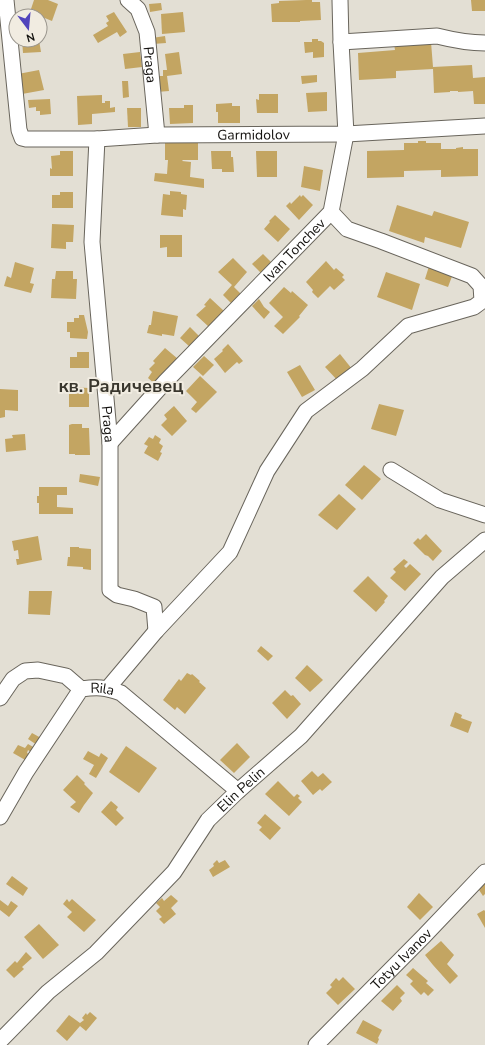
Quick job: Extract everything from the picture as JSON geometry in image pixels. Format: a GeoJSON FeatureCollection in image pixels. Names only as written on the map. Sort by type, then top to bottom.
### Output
{"type":"FeatureCollection","features":[{"type":"Feature","properties":{"kind":"street","name":"Garmidolov"},"geometry":{"type":"LineString","coordinates":[[6,0],[19,130],[22,138],[30,140],[96,139],[157,135],[346,134],[485,126]]}},
{"type":"Feature","properties":{"kind":"street","name":"Praga"},"geometry":{"type":"LineString","coordinates":[[128,0],[138,9],[147,32],[157,135]]}},
{"type":"Feature","properties":{"kind":"street","name":"Ivan Tonchev"},"geometry":{"type":"LineString","coordinates":[[110,443],[165,382],[331,212],[346,134],[340,0]]}},
{"type":"Feature","properties":{"kind":"street"},"geometry":{"type":"LineString","coordinates":[[341,42],[437,36],[470,43],[485,43]]}},
{"type":"Feature","properties":{"kind":"street","name":"Praga"},"geometry":{"type":"LineString","coordinates":[[96,139],[92,242],[110,443],[110,590],[117,595],[134,599],[154,607],[156,631]]}},
{"type":"Feature","properties":{"kind":"street"},"geometry":{"type":"LineString","coordinates":[[108,688],[156,631],[230,552],[267,471],[306,411],[362,369],[408,326],[474,307],[482,301],[481,286],[472,276],[347,229],[331,212]]}},
{"type":"Feature","properties":{"kind":"street"},"geometry":{"type":"LineString","coordinates":[[391,470],[440,500],[485,515]]}},
{"type":"Feature","properties":{"kind":"street","name":"Elin Pelin"},"geometry":{"type":"LineString","coordinates":[[0,1041],[48,992],[96,953],[174,872],[208,820],[300,736],[442,577],[485,540]]}},
{"type":"Feature","properties":{"kind":"street"},"geometry":{"type":"LineString","coordinates":[[0,698],[13,679],[25,671],[38,670],[66,676],[81,689]]}},
{"type":"Feature","properties":{"kind":"street","name":"Rila"},"geometry":{"type":"LineString","coordinates":[[0,817],[26,772],[81,689],[96,687],[108,688],[121,692],[238,792]]}},
{"type":"Feature","properties":{"kind":"street","name":"Totyu Ivanov"},"geometry":{"type":"LineString","coordinates":[[316,1045],[485,872]]}},
{"type":"Feature","properties":{"kind":"building"},"geometry":{"type":"Polygon","coordinates":[[[34,0],[48,0],[58,4],[52,21],[48,19],[48,8],[31,8],[34,0]]]}},
{"type":"Feature","properties":{"kind":"building"},"geometry":{"type":"Polygon","coordinates":[[[312,0],[312,2],[320,2],[321,20],[272,22],[271,4],[279,3],[279,1],[312,0]]]}},
{"type":"Feature","properties":{"kind":"building"},"geometry":{"type":"Polygon","coordinates":[[[471,0],[485,0],[485,11],[472,11],[471,0]]]}},
{"type":"Feature","properties":{"kind":"building"},"geometry":{"type":"Polygon","coordinates":[[[161,3],[162,10],[150,12],[149,4],[161,3]]]}},
{"type":"Feature","properties":{"kind":"building"},"geometry":{"type":"Polygon","coordinates":[[[114,12],[127,32],[120,37],[117,32],[98,43],[93,35],[108,26],[106,23],[109,21],[106,16],[114,12]]]}},
{"type":"Feature","properties":{"kind":"building"},"geometry":{"type":"Polygon","coordinates":[[[183,12],[185,32],[162,34],[161,14],[183,12]]]}},
{"type":"Feature","properties":{"kind":"building"},"geometry":{"type":"Polygon","coordinates":[[[165,36],[166,43],[153,44],[152,38],[165,36]]]}},
{"type":"Feature","properties":{"kind":"building"},"geometry":{"type":"Polygon","coordinates":[[[312,39],[318,39],[318,41],[324,43],[324,57],[313,58],[313,52],[305,53],[304,42],[312,42],[312,39]]]}},
{"type":"Feature","properties":{"kind":"building"},"geometry":{"type":"Polygon","coordinates":[[[431,42],[433,67],[472,65],[473,78],[485,77],[485,104],[474,104],[473,91],[434,93],[433,69],[396,71],[396,78],[359,80],[358,53],[395,50],[394,44],[431,42]]]}},
{"type":"Feature","properties":{"kind":"building"},"geometry":{"type":"Polygon","coordinates":[[[23,48],[40,48],[41,52],[23,53],[23,48]]]}},
{"type":"Feature","properties":{"kind":"building"},"geometry":{"type":"Polygon","coordinates":[[[140,52],[142,67],[125,69],[123,54],[140,52]]]}},
{"type":"Feature","properties":{"kind":"building"},"geometry":{"type":"Polygon","coordinates":[[[179,52],[182,74],[167,76],[169,91],[157,92],[156,76],[163,76],[163,70],[167,70],[165,54],[179,52]]]}},
{"type":"Feature","properties":{"kind":"building"},"geometry":{"type":"Polygon","coordinates":[[[39,70],[44,90],[22,94],[18,74],[39,70]]]}},
{"type":"Feature","properties":{"kind":"building"},"geometry":{"type":"Polygon","coordinates":[[[317,75],[317,82],[302,84],[301,76],[317,75]]]}},
{"type":"Feature","properties":{"kind":"building"},"geometry":{"type":"Polygon","coordinates":[[[122,81],[128,81],[129,97],[123,98],[122,81]]]}},
{"type":"Feature","properties":{"kind":"building"},"geometry":{"type":"Polygon","coordinates":[[[327,92],[327,111],[308,112],[306,93],[327,92]]]}},
{"type":"Feature","properties":{"kind":"building"},"geometry":{"type":"Polygon","coordinates":[[[259,94],[278,94],[278,113],[257,113],[256,99],[259,100],[259,94]]]}},
{"type":"Feature","properties":{"kind":"building"},"geometry":{"type":"Polygon","coordinates":[[[102,95],[102,103],[105,103],[105,101],[110,101],[110,108],[115,107],[115,112],[92,114],[92,124],[78,125],[77,96],[102,95]]]}},
{"type":"Feature","properties":{"kind":"building"},"geometry":{"type":"Polygon","coordinates":[[[50,99],[51,114],[40,115],[40,111],[36,111],[36,107],[29,108],[28,100],[50,99]]]}},
{"type":"Feature","properties":{"kind":"building"},"geometry":{"type":"Polygon","coordinates":[[[232,103],[232,106],[240,106],[240,123],[218,123],[216,104],[232,103]]]}},
{"type":"Feature","properties":{"kind":"building"},"geometry":{"type":"Polygon","coordinates":[[[184,105],[193,105],[193,123],[170,124],[169,108],[184,108],[184,105]]]}},
{"type":"Feature","properties":{"kind":"building"},"geometry":{"type":"Polygon","coordinates":[[[127,108],[141,108],[141,127],[128,127],[127,108]]]}},
{"type":"Feature","properties":{"kind":"building"},"geometry":{"type":"Polygon","coordinates":[[[198,140],[198,160],[182,161],[191,162],[190,177],[204,179],[204,188],[154,181],[155,173],[167,174],[168,160],[165,160],[165,141],[198,140]]]}},
{"type":"Feature","properties":{"kind":"building"},"geometry":{"type":"Polygon","coordinates":[[[418,141],[426,141],[426,143],[441,143],[441,149],[456,149],[463,147],[463,149],[478,149],[478,176],[441,177],[441,170],[404,171],[404,177],[367,178],[367,151],[404,150],[404,143],[418,143],[418,141]]]}},
{"type":"Feature","properties":{"kind":"building"},"geometry":{"type":"Polygon","coordinates":[[[60,151],[73,151],[73,176],[50,176],[50,168],[52,169],[51,156],[60,155],[60,151]]]}},
{"type":"Feature","properties":{"kind":"building"},"geometry":{"type":"Polygon","coordinates":[[[211,151],[231,151],[234,172],[222,172],[222,169],[212,169],[211,151]]]}},
{"type":"Feature","properties":{"kind":"building"},"geometry":{"type":"Polygon","coordinates":[[[256,151],[277,151],[277,177],[257,177],[256,151]]]}},
{"type":"Feature","properties":{"kind":"building"},"geometry":{"type":"Polygon","coordinates":[[[304,166],[323,170],[320,191],[301,187],[304,166]]]}},
{"type":"Feature","properties":{"kind":"building"},"geometry":{"type":"Polygon","coordinates":[[[170,191],[181,192],[181,194],[187,195],[186,210],[183,209],[183,217],[161,215],[163,194],[170,195],[170,191]]]}},
{"type":"Feature","properties":{"kind":"building"},"geometry":{"type":"Polygon","coordinates":[[[60,192],[73,192],[73,208],[52,208],[52,195],[60,195],[60,192]]]}},
{"type":"Feature","properties":{"kind":"building"},"geometry":{"type":"Polygon","coordinates":[[[300,195],[301,197],[303,195],[313,205],[299,220],[286,206],[290,202],[291,204],[300,195]]]}},
{"type":"Feature","properties":{"kind":"building"},"geometry":{"type":"Polygon","coordinates":[[[397,205],[432,216],[434,211],[469,222],[461,248],[425,237],[424,243],[389,231],[397,205]]]}},
{"type":"Feature","properties":{"kind":"building"},"geometry":{"type":"Polygon","coordinates":[[[275,215],[290,229],[278,242],[264,229],[275,215]]]}},
{"type":"Feature","properties":{"kind":"building"},"geometry":{"type":"Polygon","coordinates":[[[52,224],[74,225],[73,242],[66,242],[66,249],[51,248],[52,224]]]}},
{"type":"Feature","properties":{"kind":"building"},"geometry":{"type":"Polygon","coordinates":[[[160,235],[182,235],[182,257],[167,257],[167,247],[160,248],[160,235]]]}},
{"type":"Feature","properties":{"kind":"building"},"geometry":{"type":"Polygon","coordinates":[[[263,254],[272,263],[262,274],[252,264],[263,254]]]}},
{"type":"Feature","properties":{"kind":"building"},"geometry":{"type":"Polygon","coordinates":[[[233,258],[247,272],[234,287],[241,294],[232,304],[223,295],[232,285],[218,272],[233,258]]]}},
{"type":"Feature","properties":{"kind":"building"},"geometry":{"type":"Polygon","coordinates":[[[326,261],[334,270],[336,268],[344,275],[342,277],[345,280],[334,290],[330,286],[318,298],[306,282],[326,261]]]}},
{"type":"Feature","properties":{"kind":"building"},"geometry":{"type":"Polygon","coordinates":[[[15,262],[34,268],[30,283],[34,284],[31,293],[4,286],[7,276],[11,278],[15,262]]]}},
{"type":"Feature","properties":{"kind":"building"},"geometry":{"type":"Polygon","coordinates":[[[430,263],[454,271],[448,287],[425,279],[430,263]]]}},
{"type":"Feature","properties":{"kind":"building"},"geometry":{"type":"Polygon","coordinates":[[[56,271],[73,271],[73,279],[77,279],[76,299],[51,298],[52,279],[55,279],[56,271]]]}},
{"type":"Feature","properties":{"kind":"building"},"geometry":{"type":"Polygon","coordinates":[[[386,272],[420,284],[412,310],[377,297],[386,272]]]}},
{"type":"Feature","properties":{"kind":"building"},"geometry":{"type":"Polygon","coordinates":[[[284,287],[291,293],[292,291],[308,305],[299,316],[300,317],[283,334],[274,326],[283,317],[269,303],[284,287]]]}},
{"type":"Feature","properties":{"kind":"building"},"geometry":{"type":"Polygon","coordinates":[[[210,298],[224,311],[209,327],[196,315],[206,306],[204,305],[210,298]]]}},
{"type":"Feature","properties":{"kind":"building"},"geometry":{"type":"Polygon","coordinates":[[[259,299],[264,307],[270,312],[264,319],[252,306],[259,299]]]}},
{"type":"Feature","properties":{"kind":"building"},"geometry":{"type":"Polygon","coordinates":[[[153,311],[178,316],[174,336],[162,334],[162,336],[147,333],[149,325],[151,325],[153,311]]]}},
{"type":"Feature","properties":{"kind":"building"},"geometry":{"type":"Polygon","coordinates":[[[79,315],[84,315],[88,332],[87,339],[70,338],[70,332],[67,332],[67,322],[74,322],[74,318],[79,318],[79,315]]]}},
{"type":"Feature","properties":{"kind":"building"},"geometry":{"type":"Polygon","coordinates":[[[190,327],[200,337],[190,347],[180,338],[190,327]]]}},
{"type":"Feature","properties":{"kind":"building"},"geometry":{"type":"Polygon","coordinates":[[[228,344],[243,361],[239,364],[237,362],[225,373],[214,359],[228,344]]]}},
{"type":"Feature","properties":{"kind":"building"},"geometry":{"type":"Polygon","coordinates":[[[165,348],[178,359],[155,384],[148,378],[152,372],[149,369],[155,363],[153,361],[165,348]]]}},
{"type":"Feature","properties":{"kind":"building"},"geometry":{"type":"Polygon","coordinates":[[[77,352],[89,352],[89,368],[70,368],[70,357],[77,357],[77,352]]]}},
{"type":"Feature","properties":{"kind":"building"},"geometry":{"type":"Polygon","coordinates":[[[340,354],[352,369],[338,381],[325,367],[340,354]]]}},
{"type":"Feature","properties":{"kind":"building"},"geometry":{"type":"Polygon","coordinates":[[[204,356],[214,365],[203,376],[193,367],[204,356]]]}},
{"type":"Feature","properties":{"kind":"building"},"geometry":{"type":"Polygon","coordinates":[[[300,365],[315,390],[302,397],[287,372],[300,365]]]}},
{"type":"Feature","properties":{"kind":"building"},"geometry":{"type":"Polygon","coordinates":[[[200,376],[217,392],[196,413],[191,409],[197,402],[186,391],[200,376]]]}},
{"type":"Feature","properties":{"kind":"building"},"geometry":{"type":"Polygon","coordinates":[[[69,387],[89,388],[89,407],[69,407],[69,387]]]}},
{"type":"Feature","properties":{"kind":"building"},"geometry":{"type":"Polygon","coordinates":[[[0,389],[18,390],[18,411],[5,410],[5,417],[0,418],[0,389]]]}},
{"type":"Feature","properties":{"kind":"building"},"geometry":{"type":"Polygon","coordinates":[[[379,404],[404,410],[396,436],[371,429],[379,404]]]}},
{"type":"Feature","properties":{"kind":"building"},"geometry":{"type":"Polygon","coordinates":[[[174,406],[187,421],[172,436],[161,425],[167,419],[164,415],[174,406]]]}},
{"type":"Feature","properties":{"kind":"building"},"geometry":{"type":"Polygon","coordinates":[[[82,424],[82,428],[89,428],[90,455],[69,454],[69,425],[82,424]]]}},
{"type":"Feature","properties":{"kind":"building"},"geometry":{"type":"Polygon","coordinates":[[[25,434],[26,450],[6,452],[5,439],[13,438],[12,435],[25,434]]]}},
{"type":"Feature","properties":{"kind":"building"},"geometry":{"type":"Polygon","coordinates":[[[155,435],[161,439],[159,443],[163,446],[160,452],[162,453],[158,461],[144,453],[148,446],[144,444],[149,437],[153,439],[155,435]]]}},
{"type":"Feature","properties":{"kind":"building"},"geometry":{"type":"Polygon","coordinates":[[[364,465],[381,479],[362,500],[345,485],[364,465]]]}},
{"type":"Feature","properties":{"kind":"building"},"geometry":{"type":"Polygon","coordinates":[[[80,474],[100,477],[98,486],[79,482],[80,474]]]}},
{"type":"Feature","properties":{"kind":"building"},"geometry":{"type":"Polygon","coordinates":[[[39,487],[67,487],[67,495],[57,495],[57,507],[73,508],[73,514],[39,514],[39,503],[37,503],[37,496],[39,496],[39,487]]]}},
{"type":"Feature","properties":{"kind":"building"},"geometry":{"type":"Polygon","coordinates":[[[339,494],[356,509],[337,530],[318,515],[339,494]]]}},
{"type":"Feature","properties":{"kind":"building"},"geometry":{"type":"Polygon","coordinates":[[[426,534],[442,551],[433,561],[413,543],[418,538],[420,540],[426,534]]]}},
{"type":"Feature","properties":{"kind":"building"},"geometry":{"type":"Polygon","coordinates":[[[38,536],[42,560],[17,565],[16,559],[19,559],[18,550],[14,551],[12,541],[38,536]]]}},
{"type":"Feature","properties":{"kind":"building"},"geometry":{"type":"Polygon","coordinates":[[[70,547],[91,549],[91,570],[83,569],[83,567],[67,566],[68,557],[70,557],[70,547]]]}},
{"type":"Feature","properties":{"kind":"building"},"geometry":{"type":"Polygon","coordinates":[[[404,559],[408,562],[404,566],[406,568],[410,564],[421,574],[405,591],[390,578],[396,572],[393,569],[404,559]]]}},
{"type":"Feature","properties":{"kind":"building"},"geometry":{"type":"Polygon","coordinates":[[[368,576],[388,596],[376,612],[353,591],[368,576]]]}},
{"type":"Feature","properties":{"kind":"building"},"geometry":{"type":"Polygon","coordinates":[[[29,591],[52,591],[50,615],[28,614],[29,591]]]}},
{"type":"Feature","properties":{"kind":"building"},"geometry":{"type":"Polygon","coordinates":[[[261,646],[273,656],[268,661],[257,651],[261,646]]]}},
{"type":"Feature","properties":{"kind":"building"},"geometry":{"type":"Polygon","coordinates":[[[307,665],[323,680],[310,692],[295,678],[307,665]]]}},
{"type":"Feature","properties":{"kind":"building"},"geometry":{"type":"Polygon","coordinates":[[[187,673],[192,674],[206,688],[185,714],[177,707],[175,710],[163,700],[179,679],[181,681],[187,673]]]}},
{"type":"Feature","properties":{"kind":"building"},"geometry":{"type":"Polygon","coordinates":[[[285,690],[291,696],[293,695],[301,704],[287,719],[272,703],[285,690]]]}},
{"type":"Feature","properties":{"kind":"building"},"geometry":{"type":"Polygon","coordinates":[[[455,712],[462,715],[461,718],[472,722],[468,733],[450,726],[455,712]]]}},
{"type":"Feature","properties":{"kind":"building"},"geometry":{"type":"Polygon","coordinates":[[[32,733],[41,738],[37,745],[28,739],[32,733]]]}},
{"type":"Feature","properties":{"kind":"building"},"geometry":{"type":"Polygon","coordinates":[[[237,743],[250,757],[234,773],[220,760],[237,743]]]}},
{"type":"Feature","properties":{"kind":"building"},"geometry":{"type":"Polygon","coordinates":[[[28,744],[35,748],[32,753],[28,750],[27,753],[31,755],[27,761],[13,753],[18,745],[25,748],[28,744]]]}},
{"type":"Feature","properties":{"kind":"building"},"geometry":{"type":"Polygon","coordinates":[[[126,746],[157,768],[139,793],[109,772],[126,746]]]}},
{"type":"Feature","properties":{"kind":"building"},"geometry":{"type":"Polygon","coordinates":[[[88,751],[99,757],[101,753],[108,758],[96,778],[89,774],[94,765],[83,759],[88,751]]]}},
{"type":"Feature","properties":{"kind":"building"},"geometry":{"type":"Polygon","coordinates":[[[312,771],[318,777],[323,773],[332,782],[322,791],[320,789],[313,795],[301,781],[312,771]]]}},
{"type":"Feature","properties":{"kind":"building"},"geometry":{"type":"Polygon","coordinates":[[[77,775],[93,793],[79,813],[70,807],[76,802],[63,790],[77,775]]]}},
{"type":"Feature","properties":{"kind":"building"},"geometry":{"type":"Polygon","coordinates":[[[278,781],[294,797],[297,794],[300,796],[298,798],[302,802],[289,816],[265,794],[278,781]]]}},
{"type":"Feature","properties":{"kind":"building"},"geometry":{"type":"Polygon","coordinates":[[[111,801],[118,807],[116,810],[124,818],[116,826],[101,812],[111,801]]]}},
{"type":"Feature","properties":{"kind":"building"},"geometry":{"type":"Polygon","coordinates":[[[265,814],[281,828],[270,840],[259,830],[262,827],[257,823],[265,814]]]}},
{"type":"Feature","properties":{"kind":"building"},"geometry":{"type":"Polygon","coordinates":[[[217,860],[219,863],[225,860],[230,867],[213,877],[209,870],[214,866],[213,864],[217,860]]]}},
{"type":"Feature","properties":{"kind":"building"},"geometry":{"type":"Polygon","coordinates":[[[12,876],[28,888],[23,896],[6,884],[12,876]]]}},
{"type":"Feature","properties":{"kind":"building"},"geometry":{"type":"Polygon","coordinates":[[[485,879],[485,894],[483,896],[477,887],[485,879]]]}},
{"type":"Feature","properties":{"kind":"building"},"geometry":{"type":"Polygon","coordinates":[[[419,893],[433,907],[420,920],[407,907],[419,893]]]}},
{"type":"Feature","properties":{"kind":"building"},"geometry":{"type":"Polygon","coordinates":[[[171,895],[178,901],[171,908],[176,914],[164,924],[159,919],[162,917],[156,911],[160,907],[156,903],[162,898],[164,901],[171,895]]]}},
{"type":"Feature","properties":{"kind":"building"},"geometry":{"type":"Polygon","coordinates":[[[67,899],[69,902],[72,899],[96,920],[84,932],[67,917],[72,912],[63,904],[67,899]]]}},
{"type":"Feature","properties":{"kind":"building"},"geometry":{"type":"Polygon","coordinates":[[[0,900],[8,906],[11,901],[18,906],[9,917],[0,910],[0,900]]]}},
{"type":"Feature","properties":{"kind":"building"},"geometry":{"type":"Polygon","coordinates":[[[484,910],[485,911],[485,928],[477,914],[484,910]]]}},
{"type":"Feature","properties":{"kind":"building"},"geometry":{"type":"Polygon","coordinates":[[[39,924],[59,945],[43,959],[24,937],[39,924]]]}},
{"type":"Feature","properties":{"kind":"building"},"geometry":{"type":"Polygon","coordinates":[[[441,941],[454,955],[447,964],[458,976],[450,984],[425,955],[441,941]]]}},
{"type":"Feature","properties":{"kind":"building"},"geometry":{"type":"Polygon","coordinates":[[[26,952],[32,958],[22,967],[24,969],[14,978],[6,970],[15,961],[17,963],[26,952]]]}},
{"type":"Feature","properties":{"kind":"building"},"geometry":{"type":"Polygon","coordinates":[[[413,968],[428,981],[426,983],[434,990],[428,996],[424,992],[421,995],[410,984],[413,981],[406,975],[413,968]]]}},
{"type":"Feature","properties":{"kind":"building"},"geometry":{"type":"Polygon","coordinates":[[[343,977],[355,989],[338,1005],[326,993],[332,987],[330,985],[336,978],[339,981],[343,977]]]}},
{"type":"Feature","properties":{"kind":"building"},"geometry":{"type":"Polygon","coordinates":[[[397,985],[405,993],[400,998],[402,1001],[393,1011],[381,1001],[397,985]]]}},
{"type":"Feature","properties":{"kind":"building"},"geometry":{"type":"Polygon","coordinates":[[[90,1012],[97,1018],[86,1031],[80,1026],[67,1041],[56,1031],[69,1015],[80,1023],[84,1020],[82,1018],[86,1013],[87,1015],[90,1012]]]}},
{"type":"Feature","properties":{"kind":"building"},"geometry":{"type":"Polygon","coordinates":[[[363,1020],[382,1030],[377,1044],[356,1033],[363,1020]]]}},
{"type":"Feature","properties":{"kind":"district","name":"кв. Радичевец"},"geometry":{"type":"Point","coordinates":[121,386]}}]}
